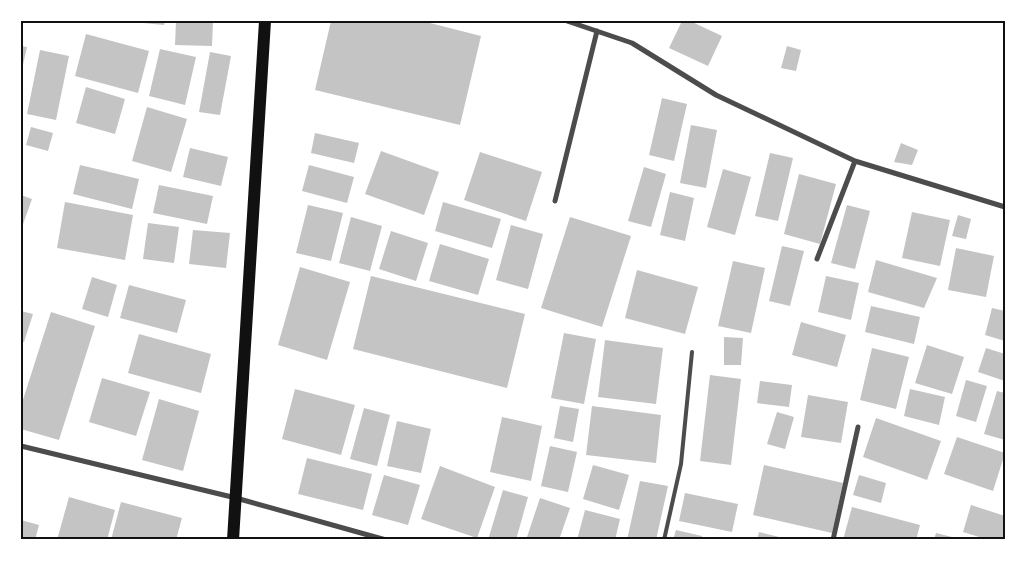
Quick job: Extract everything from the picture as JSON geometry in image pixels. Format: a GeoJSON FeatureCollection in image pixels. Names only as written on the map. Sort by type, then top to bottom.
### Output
{"type":"FeatureCollection","features":[{"type":"Feature","properties":{"kind":"main road"},"geometry":{"type":"LineString","coordinates":[[233,540],[265,21]]}},
{"type":"Feature","properties":{"kind":"street"},"geometry":{"type":"LineString","coordinates":[[567,21],[632,43],[716,95],[855,161],[1005,207]]}},
{"type":"Feature","properties":{"kind":"street"},"geometry":{"type":"LineString","coordinates":[[556,201],[597,31]]}},
{"type":"Feature","properties":{"kind":"street"},"geometry":{"type":"LineString","coordinates":[[817,259],[855,161]]}},
{"type":"Feature","properties":{"kind":"street"},"geometry":{"type":"LineString","coordinates":[[833,540],[858,427]]}},
{"type":"Feature","properties":{"kind":"street"},"geometry":{"type":"LineString","coordinates":[[21,446],[236,498],[386,540]]}},
{"type":"Feature","properties":{"kind":"lane"},"geometry":{"type":"LineString","coordinates":[[664,540],[681,464],[692,352]]}},
{"type":"Feature","properties":{"kind":"building"},"geometry":{"type":"Polygon","coordinates":[[[123,21],[165,21],[164,25],[123,21]]]}},
{"type":"Feature","properties":{"kind":"building"},"geometry":{"type":"Polygon","coordinates":[[[176,21],[213,21],[212,46],[175,45],[176,21]]]}},
{"type":"Feature","properties":{"kind":"building"},"geometry":{"type":"Polygon","coordinates":[[[331,21],[422,21],[481,36],[460,125],[315,90],[331,21]]]}},
{"type":"Feature","properties":{"kind":"building"},"geometry":{"type":"Polygon","coordinates":[[[682,21],[690,21],[722,36],[708,66],[669,48],[682,21]]]}},
{"type":"Feature","properties":{"kind":"building"},"geometry":{"type":"Polygon","coordinates":[[[86,34],[149,51],[138,93],[75,76],[86,34]]]}},
{"type":"Feature","properties":{"kind":"building"},"geometry":{"type":"Polygon","coordinates":[[[21,46],[27,47],[22,69],[21,69],[21,46]]]}},
{"type":"Feature","properties":{"kind":"building"},"geometry":{"type":"Polygon","coordinates":[[[787,46],[801,50],[796,71],[781,68],[787,46]]]}},
{"type":"Feature","properties":{"kind":"building"},"geometry":{"type":"Polygon","coordinates":[[[160,49],[196,57],[185,105],[149,96],[160,49]]]}},
{"type":"Feature","properties":{"kind":"building"},"geometry":{"type":"Polygon","coordinates":[[[40,50],[69,56],[56,120],[27,114],[40,50]]]}},
{"type":"Feature","properties":{"kind":"building"},"geometry":{"type":"Polygon","coordinates":[[[210,52],[231,56],[220,115],[199,112],[210,52]]]}},
{"type":"Feature","properties":{"kind":"building"},"geometry":{"type":"Polygon","coordinates":[[[86,87],[125,99],[115,134],[76,123],[86,87]]]}},
{"type":"Feature","properties":{"kind":"building"},"geometry":{"type":"Polygon","coordinates":[[[662,98],[687,104],[674,161],[649,155],[662,98]]]}},
{"type":"Feature","properties":{"kind":"building"},"geometry":{"type":"Polygon","coordinates":[[[147,107],[187,119],[171,172],[132,161],[147,107]]]}},
{"type":"Feature","properties":{"kind":"building"},"geometry":{"type":"Polygon","coordinates":[[[691,125],[717,130],[706,188],[680,183],[691,125]]]}},
{"type":"Feature","properties":{"kind":"building"},"geometry":{"type":"Polygon","coordinates":[[[31,127],[53,133],[48,151],[26,145],[31,127]]]}},
{"type":"Feature","properties":{"kind":"building"},"geometry":{"type":"Polygon","coordinates":[[[315,133],[359,143],[354,163],[311,153],[315,133]]]}},
{"type":"Feature","properties":{"kind":"building"},"geometry":{"type":"Polygon","coordinates":[[[901,143],[918,150],[912,165],[894,162],[901,143]]]}},
{"type":"Feature","properties":{"kind":"building"},"geometry":{"type":"Polygon","coordinates":[[[190,148],[228,157],[221,186],[183,177],[190,148]]]}},
{"type":"Feature","properties":{"kind":"building"},"geometry":{"type":"Polygon","coordinates":[[[381,151],[439,172],[424,215],[365,194],[381,151]]]}},
{"type":"Feature","properties":{"kind":"building"},"geometry":{"type":"Polygon","coordinates":[[[480,152],[542,172],[526,221],[464,200],[480,152]]]}},
{"type":"Feature","properties":{"kind":"building"},"geometry":{"type":"Polygon","coordinates":[[[770,153],[793,158],[778,221],[755,216],[770,153]]]}},
{"type":"Feature","properties":{"kind":"building"},"geometry":{"type":"Polygon","coordinates":[[[80,165],[139,179],[132,209],[73,194],[80,165]]]}},
{"type":"Feature","properties":{"kind":"building"},"geometry":{"type":"Polygon","coordinates":[[[309,165],[354,177],[347,203],[302,191],[309,165]]]}},
{"type":"Feature","properties":{"kind":"building"},"geometry":{"type":"Polygon","coordinates":[[[644,167],[666,174],[651,227],[628,221],[644,167]]]}},
{"type":"Feature","properties":{"kind":"building"},"geometry":{"type":"Polygon","coordinates":[[[723,169],[751,177],[735,235],[707,227],[723,169]]]}},
{"type":"Feature","properties":{"kind":"building"},"geometry":{"type":"Polygon","coordinates":[[[799,174],[836,184],[820,244],[784,234],[799,174]]]}},
{"type":"Feature","properties":{"kind":"building"},"geometry":{"type":"Polygon","coordinates":[[[159,185],[213,196],[207,224],[153,213],[159,185]]]}},
{"type":"Feature","properties":{"kind":"building"},"geometry":{"type":"Polygon","coordinates":[[[670,192],[694,198],[685,241],[660,235],[670,192]]]}},
{"type":"Feature","properties":{"kind":"building"},"geometry":{"type":"Polygon","coordinates":[[[21,195],[32,199],[22,227],[21,227],[21,195]]]}},
{"type":"Feature","properties":{"kind":"building"},"geometry":{"type":"Polygon","coordinates":[[[65,202],[133,215],[125,260],[57,248],[65,202]]]}},
{"type":"Feature","properties":{"kind":"building"},"geometry":{"type":"Polygon","coordinates":[[[443,202],[501,219],[492,248],[435,231],[443,202]]]}},
{"type":"Feature","properties":{"kind":"building"},"geometry":{"type":"Polygon","coordinates":[[[308,205],[343,213],[331,261],[296,253],[308,205]]]}},
{"type":"Feature","properties":{"kind":"building"},"geometry":{"type":"Polygon","coordinates":[[[847,205],[870,211],[855,269],[831,263],[847,205]]]}},
{"type":"Feature","properties":{"kind":"building"},"geometry":{"type":"Polygon","coordinates":[[[912,212],[950,220],[940,266],[902,258],[912,212]]]}},
{"type":"Feature","properties":{"kind":"building"},"geometry":{"type":"Polygon","coordinates":[[[958,215],[971,219],[966,239],[952,236],[958,215]]]}},
{"type":"Feature","properties":{"kind":"building"},"geometry":{"type":"Polygon","coordinates":[[[351,217],[382,226],[370,271],[339,263],[351,217]]]}},
{"type":"Feature","properties":{"kind":"building"},"geometry":{"type":"Polygon","coordinates":[[[570,217],[631,236],[602,327],[541,308],[570,217]]]}},
{"type":"Feature","properties":{"kind":"building"},"geometry":{"type":"Polygon","coordinates":[[[148,223],[179,227],[174,263],[143,259],[148,223]]]}},
{"type":"Feature","properties":{"kind":"building"},"geometry":{"type":"Polygon","coordinates":[[[511,225],[543,234],[528,289],[496,280],[511,225]]]}},
{"type":"Feature","properties":{"kind":"building"},"geometry":{"type":"Polygon","coordinates":[[[193,230],[230,233],[226,268],[189,264],[193,230]]]}},
{"type":"Feature","properties":{"kind":"building"},"geometry":{"type":"Polygon","coordinates":[[[391,231],[428,243],[416,281],[379,269],[391,231]]]}},
{"type":"Feature","properties":{"kind":"building"},"geometry":{"type":"Polygon","coordinates":[[[440,244],[489,259],[478,295],[429,281],[440,244]]]}},
{"type":"Feature","properties":{"kind":"building"},"geometry":{"type":"Polygon","coordinates":[[[782,246],[804,251],[790,306],[769,301],[782,246]]]}},
{"type":"Feature","properties":{"kind":"building"},"geometry":{"type":"Polygon","coordinates":[[[956,248],[994,256],[986,297],[948,290],[956,248]]]}},
{"type":"Feature","properties":{"kind":"building"},"geometry":{"type":"Polygon","coordinates":[[[876,260],[937,278],[924,308],[868,292],[876,260]]]}},
{"type":"Feature","properties":{"kind":"building"},"geometry":{"type":"Polygon","coordinates":[[[733,261],[765,268],[751,333],[718,326],[733,261]]]}},
{"type":"Feature","properties":{"kind":"building"},"geometry":{"type":"Polygon","coordinates":[[[300,267],[350,282],[327,360],[278,345],[300,267]]]}},
{"type":"Feature","properties":{"kind":"building"},"geometry":{"type":"Polygon","coordinates":[[[637,270],[698,287],[685,334],[625,318],[637,270]]]}},
{"type":"Feature","properties":{"kind":"building"},"geometry":{"type":"Polygon","coordinates":[[[371,276],[525,314],[507,388],[353,349],[371,276]]]}},
{"type":"Feature","properties":{"kind":"building"},"geometry":{"type":"Polygon","coordinates":[[[826,276],[859,283],[851,320],[818,312],[826,276]]]}},
{"type":"Feature","properties":{"kind":"building"},"geometry":{"type":"Polygon","coordinates":[[[92,277],[117,285],[108,317],[82,309],[92,277]]]}},
{"type":"Feature","properties":{"kind":"building"},"geometry":{"type":"Polygon","coordinates":[[[129,285],[186,300],[177,333],[120,318],[129,285]]]}},
{"type":"Feature","properties":{"kind":"building"},"geometry":{"type":"Polygon","coordinates":[[[871,306],[920,317],[914,344],[865,332],[871,306]]]}},
{"type":"Feature","properties":{"kind":"building"},"geometry":{"type":"Polygon","coordinates":[[[992,308],[1005,311],[1005,341],[985,335],[992,308]]]}},
{"type":"Feature","properties":{"kind":"building"},"geometry":{"type":"Polygon","coordinates":[[[21,311],[33,314],[24,342],[21,341],[21,311]]]}},
{"type":"Feature","properties":{"kind":"building"},"geometry":{"type":"Polygon","coordinates":[[[51,312],[95,326],[59,440],[21,429],[21,406],[51,312]]]}},
{"type":"Feature","properties":{"kind":"building"},"geometry":{"type":"Polygon","coordinates":[[[801,322],[846,335],[837,367],[792,355],[801,322]]]}},
{"type":"Feature","properties":{"kind":"building"},"geometry":{"type":"Polygon","coordinates":[[[564,333],[596,339],[584,404],[551,398],[564,333]]]}},
{"type":"Feature","properties":{"kind":"building"},"geometry":{"type":"Polygon","coordinates":[[[139,334],[211,354],[201,393],[128,373],[139,334]]]}},
{"type":"Feature","properties":{"kind":"building"},"geometry":{"type":"Polygon","coordinates":[[[724,337],[743,338],[741,365],[724,365],[724,337]]]}},
{"type":"Feature","properties":{"kind":"building"},"geometry":{"type":"Polygon","coordinates":[[[605,340],[663,348],[656,404],[598,397],[605,340]]]}},
{"type":"Feature","properties":{"kind":"building"},"geometry":{"type":"Polygon","coordinates":[[[927,345],[964,357],[952,394],[915,383],[927,345]]]}},
{"type":"Feature","properties":{"kind":"building"},"geometry":{"type":"Polygon","coordinates":[[[872,348],[909,357],[896,409],[860,400],[872,348]]]}},
{"type":"Feature","properties":{"kind":"building"},"geometry":{"type":"Polygon","coordinates":[[[986,348],[1005,354],[1005,381],[978,372],[986,348]]]}},
{"type":"Feature","properties":{"kind":"building"},"geometry":{"type":"Polygon","coordinates":[[[710,375],[741,379],[731,465],[700,461],[710,375]]]}},
{"type":"Feature","properties":{"kind":"building"},"geometry":{"type":"Polygon","coordinates":[[[102,378],[150,392],[136,436],[89,422],[102,378]]]}},
{"type":"Feature","properties":{"kind":"building"},"geometry":{"type":"Polygon","coordinates":[[[966,380],[987,386],[976,422],[956,416],[966,380]]]}},
{"type":"Feature","properties":{"kind":"building"},"geometry":{"type":"Polygon","coordinates":[[[760,381],[792,385],[789,407],[757,403],[760,381]]]}},
{"type":"Feature","properties":{"kind":"building"},"geometry":{"type":"Polygon","coordinates":[[[295,389],[355,405],[341,455],[282,439],[295,389]]]}},
{"type":"Feature","properties":{"kind":"building"},"geometry":{"type":"Polygon","coordinates":[[[910,389],[945,397],[939,425],[904,416],[910,389]]]}},
{"type":"Feature","properties":{"kind":"building"},"geometry":{"type":"Polygon","coordinates":[[[997,391],[1005,393],[1005,440],[984,434],[997,391]]]}},
{"type":"Feature","properties":{"kind":"building"},"geometry":{"type":"Polygon","coordinates":[[[808,395],[848,402],[841,443],[801,437],[808,395]]]}},
{"type":"Feature","properties":{"kind":"building"},"geometry":{"type":"Polygon","coordinates":[[[159,399],[199,411],[183,471],[142,460],[159,399]]]}},
{"type":"Feature","properties":{"kind":"building"},"geometry":{"type":"Polygon","coordinates":[[[560,406],[579,409],[573,442],[554,438],[560,406]]]}},
{"type":"Feature","properties":{"kind":"building"},"geometry":{"type":"Polygon","coordinates":[[[592,406],[661,415],[656,463],[586,455],[592,406]]]}},
{"type":"Feature","properties":{"kind":"building"},"geometry":{"type":"Polygon","coordinates":[[[364,408],[390,415],[377,466],[350,459],[364,408]]]}},
{"type":"Feature","properties":{"kind":"building"},"geometry":{"type":"Polygon","coordinates":[[[777,412],[794,417],[785,449],[767,444],[777,412]]]}},
{"type":"Feature","properties":{"kind":"building"},"geometry":{"type":"Polygon","coordinates":[[[502,417],[542,426],[531,481],[490,472],[502,417]]]}},
{"type":"Feature","properties":{"kind":"building"},"geometry":{"type":"Polygon","coordinates":[[[876,418],[941,441],[927,480],[863,457],[876,418]]]}},
{"type":"Feature","properties":{"kind":"building"},"geometry":{"type":"Polygon","coordinates":[[[397,421],[431,429],[421,473],[387,466],[397,421]]]}},
{"type":"Feature","properties":{"kind":"building"},"geometry":{"type":"Polygon","coordinates":[[[957,437],[1005,453],[993,491],[944,474],[957,437]]]}},
{"type":"Feature","properties":{"kind":"building"},"geometry":{"type":"Polygon","coordinates":[[[550,446],[577,452],[568,492],[541,486],[550,446]]]}},
{"type":"Feature","properties":{"kind":"building"},"geometry":{"type":"Polygon","coordinates":[[[307,458],[372,474],[363,510],[298,494],[307,458]]]}},
{"type":"Feature","properties":{"kind":"building"},"geometry":{"type":"Polygon","coordinates":[[[593,465],[629,475],[619,510],[583,499],[593,465]]]}},
{"type":"Feature","properties":{"kind":"building"},"geometry":{"type":"Polygon","coordinates":[[[764,465],[843,483],[832,533],[753,515],[764,465]]]}},
{"type":"Feature","properties":{"kind":"building"},"geometry":{"type":"Polygon","coordinates":[[[440,466],[495,487],[477,538],[421,519],[440,466]]]}},
{"type":"Feature","properties":{"kind":"building"},"geometry":{"type":"Polygon","coordinates":[[[384,475],[420,485],[408,525],[372,515],[384,475]]]}},
{"type":"Feature","properties":{"kind":"building"},"geometry":{"type":"Polygon","coordinates":[[[859,475],[886,483],[881,503],[853,495],[859,475]]]}},
{"type":"Feature","properties":{"kind":"building"},"geometry":{"type":"Polygon","coordinates":[[[640,481],[668,486],[656,540],[627,540],[640,481]]]}},
{"type":"Feature","properties":{"kind":"building"},"geometry":{"type":"Polygon","coordinates":[[[503,490],[528,497],[516,540],[488,540],[503,490]]]}},
{"type":"Feature","properties":{"kind":"building"},"geometry":{"type":"Polygon","coordinates":[[[685,493],[738,504],[732,532],[679,521],[685,493]]]}},
{"type":"Feature","properties":{"kind":"building"},"geometry":{"type":"Polygon","coordinates":[[[69,497],[115,510],[107,540],[57,540],[69,497]]]}},
{"type":"Feature","properties":{"kind":"building"},"geometry":{"type":"Polygon","coordinates":[[[540,498],[570,508],[559,540],[526,540],[540,498]]]}},
{"type":"Feature","properties":{"kind":"building"},"geometry":{"type":"Polygon","coordinates":[[[121,502],[182,518],[176,540],[111,540],[121,502]]]}},
{"type":"Feature","properties":{"kind":"building"},"geometry":{"type":"Polygon","coordinates":[[[971,505],[1005,516],[1005,540],[989,540],[963,532],[971,505]]]}},
{"type":"Feature","properties":{"kind":"building"},"geometry":{"type":"Polygon","coordinates":[[[852,507],[920,525],[916,540],[843,540],[852,507]]]}},
{"type":"Feature","properties":{"kind":"building"},"geometry":{"type":"Polygon","coordinates":[[[585,510],[620,519],[615,540],[577,540],[585,510]]]}},
{"type":"Feature","properties":{"kind":"building"},"geometry":{"type":"Polygon","coordinates":[[[21,520],[39,525],[35,540],[21,540],[21,520]]]}},
{"type":"Feature","properties":{"kind":"building"},"geometry":{"type":"Polygon","coordinates":[[[676,530],[702,536],[701,540],[673,540],[676,530]]]}},
{"type":"Feature","properties":{"kind":"building"},"geometry":{"type":"Polygon","coordinates":[[[759,532],[787,539],[787,540],[757,540],[759,532]]]}},
{"type":"Feature","properties":{"kind":"building"},"geometry":{"type":"Polygon","coordinates":[[[936,533],[960,539],[960,540],[934,540],[936,533]]]}}]}
